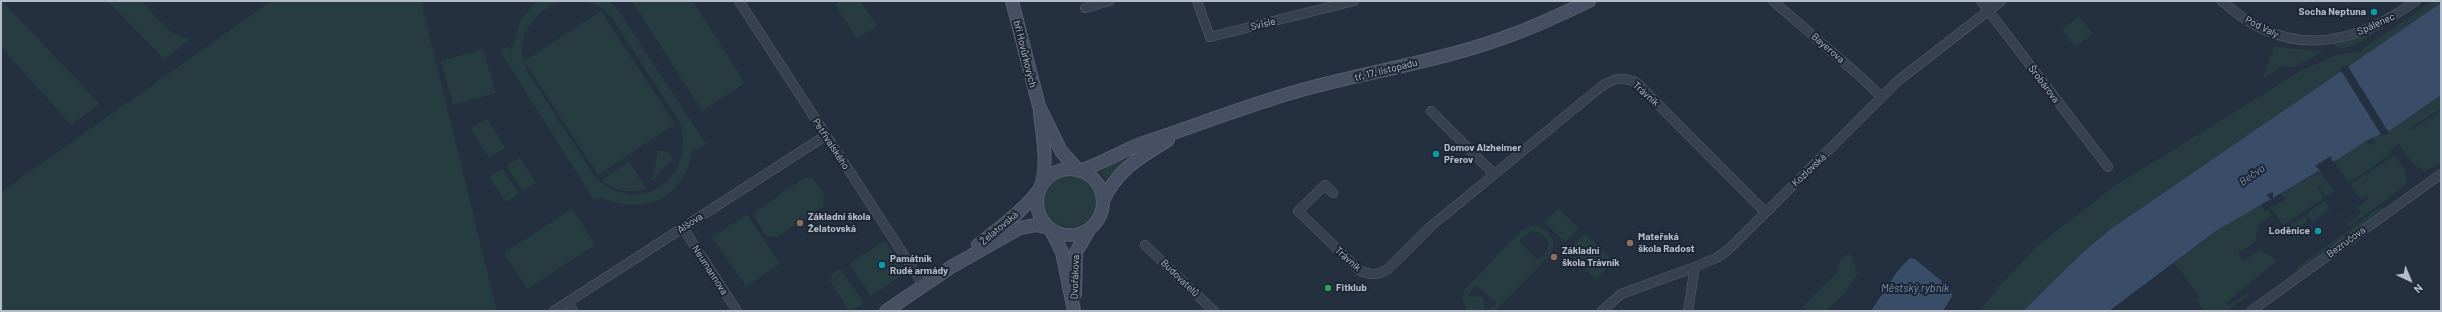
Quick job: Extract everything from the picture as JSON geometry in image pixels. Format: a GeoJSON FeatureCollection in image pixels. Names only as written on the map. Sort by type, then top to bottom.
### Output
{"type":"FeatureCollection","features":[{"type":"Feature","properties":{"kind":"main road","name":"bří Hovůrkových"},"geometry":{"type":"LineString","coordinates":[[1012,1],[1039,106],[1045,152],[1042,184]]}},
{"type":"Feature","properties":{"kind":"main road","name":"tř. 17. listopadu"},"geometry":{"type":"LineString","coordinates":[[1080,171],[1107,161],[1142,144],[1224,114],[1298,91],[1412,64],[1514,35],[1586,2]]}},
{"type":"Feature","properties":{"kind":"main road","name":"bří Hovůrkových"},"geometry":{"type":"LineString","coordinates":[[1039,106],[1061,151],[1080,171]]}},
{"type":"Feature","properties":{"kind":"main road","name":"tř. 17. listopadu"},"geometry":{"type":"LineString","coordinates":[[1102,201],[1111,184],[1123,171],[1188,128]]}},
{"type":"Feature","properties":{"kind":"main road"},"geometry":{"type":"LineString","coordinates":[[1059,171],[1080,171],[1096,183],[1102,201],[1100,214],[1093,225],[1082,232],[1069,235],[1050,228],[1041,218],[1037,204],[1042,184],[1059,171]]}},
{"type":"Feature","properties":{"kind":"main road","name":"Želatovská"},"geometry":{"type":"LineString","coordinates":[[886,311],[951,267],[1021,209],[1042,184]]}},
{"type":"Feature","properties":{"kind":"main road","name":"Želatovská"},"geometry":{"type":"LineString","coordinates":[[951,267],[1020,228],[1036,225],[1050,228]]}},
{"type":"Feature","properties":{"kind":"main road","name":"Dvořákova"},"geometry":{"type":"LineString","coordinates":[[1074,311],[1076,252],[1082,238],[1093,225]]}},
{"type":"Feature","properties":{"kind":"main road","name":"Dvořákova"},"geometry":{"type":"LineString","coordinates":[[1050,228],[1062,252],[1074,311]]}},
{"type":"Feature","properties":{"kind":"street","name":"Petřivalského"},"geometry":{"type":"LineString","coordinates":[[739,1],[924,286]]}},
{"type":"Feature","properties":{"kind":"street"},"geometry":{"type":"LineString","coordinates":[[1085,8],[1109,1]]}},
{"type":"Feature","properties":{"kind":"street","name":"Svisle"},"geometry":{"type":"LineString","coordinates":[[1197,1],[1210,37],[1354,1]]}},
{"type":"Feature","properties":{"kind":"street","name":"Bayerova"},"geometry":{"type":"LineString","coordinates":[[1773,1],[1882,97]]}},
{"type":"Feature","properties":{"kind":"street","name":"Šrobárova"},"geometry":{"type":"LineString","coordinates":[[1981,1],[2108,166]]}},
{"type":"Feature","properties":{"kind":"street","name":"Kozlovská"},"geometry":{"type":"LineString","coordinates":[[1602,311],[1621,294],[1695,267],[1716,258],[1728,250],[1765,212],[1832,149],[1899,80],[2001,1]]}},
{"type":"Feature","properties":{"kind":"street","name":"Pod Valy"},"geometry":{"type":"LineString","coordinates":[[2222,1],[2244,19],[2270,33],[2302,40],[2331,39]]}},
{"type":"Feature","properties":{"kind":"street","name":"Spálenec"},"geometry":{"type":"LineString","coordinates":[[2331,39],[2375,26],[2416,1]]}},
{"type":"Feature","properties":{"kind":"street","name":"Trávník"},"geometry":{"type":"LineString","coordinates":[[1333,193],[1325,185],[1298,212],[1359,270],[1365,273],[1380,274],[1388,269],[1430,227],[1602,86],[1614,78],[1626,77],[1637,83],[1765,212]]}},
{"type":"Feature","properties":{"kind":"street"},"geometry":{"type":"LineString","coordinates":[[1431,111],[1494,174]]}},
{"type":"Feature","properties":{"kind":"street","name":"Alšova"},"geometry":{"type":"LineString","coordinates":[[554,311],[826,136]]}},
{"type":"Feature","properties":{"kind":"street","name":"Bezručova"},"geometry":{"type":"LineString","coordinates":[[2253,310],[2441,174]]}},
{"type":"Feature","properties":{"kind":"street","name":"Neumannova"},"geometry":{"type":"LineString","coordinates":[[683,228],[737,311]]}},
{"type":"Feature","properties":{"kind":"street","name":"Budovatelů"},"geometry":{"type":"LineString","coordinates":[[1145,245],[1214,311]]}},
{"type":"Feature","properties":{"kind":"street"},"geometry":{"type":"LineString","coordinates":[[1688,311],[1695,267]]}},
{"type":"Feature","properties":{"kind":"street"},"geometry":{"type":"LineString","coordinates":[[568,302],[574,311]]}},
{"type":"Feature","properties":{"kind":"green space"},"geometry":{"type":"Polygon","coordinates":[[[1,1],[100,104],[71,125],[1,47],[1,1]]]}},
{"type":"Feature","properties":{"kind":"green space"},"geometry":{"type":"Polygon","coordinates":[[[107,1],[142,1],[164,26],[177,35],[185,38],[192,38],[164,59],[107,1]]]}},
{"type":"Feature","properties":{"kind":"green space"},"geometry":{"type":"Polygon","coordinates":[[[271,1],[421,1],[497,311],[1,311],[1,192],[271,1]]]}},
{"type":"Feature","properties":{"kind":"green space"},"geometry":{"type":"Polygon","coordinates":[[[537,1],[561,1],[544,10],[530,24],[523,42],[522,51],[524,61],[601,11],[675,124],[598,175],[525,63],[527,71],[596,178],[614,190],[631,194],[647,193],[662,186],[673,174],[681,159],[683,141],[679,121],[612,18],[605,10],[586,1],[609,1],[616,7],[706,144],[696,151],[693,148],[689,165],[682,180],[672,191],[661,199],[633,205],[617,203],[600,197],[594,200],[500,51],[508,46],[511,50],[522,18],[537,1]]]}},
{"type":"Feature","properties":{"kind":"green space"},"geometry":{"type":"Polygon","coordinates":[[[632,1],[693,1],[745,83],[702,111],[632,1]]]}},
{"type":"Feature","properties":{"kind":"green space"},"geometry":{"type":"Polygon","coordinates":[[[840,1],[860,1],[877,26],[857,39],[835,5],[840,1]]]}},
{"type":"Feature","properties":{"kind":"green space"},"geometry":{"type":"Polygon","coordinates":[[[2433,1],[2441,1],[2441,3],[2112,228],[2081,254],[2023,311],[1980,311],[2001,284],[2037,246],[2113,187],[2304,69],[2339,54],[2361,52],[2365,47],[2433,1]]]}},
{"type":"Feature","properties":{"kind":"green space"},"geometry":{"type":"Polygon","coordinates":[[[2079,16],[2093,34],[2075,47],[2062,29],[2079,16]]]}},
{"type":"Feature","properties":{"kind":"green space"},"geometry":{"type":"Polygon","coordinates":[[[2387,25],[2356,45],[2340,49],[2335,46],[2334,43],[2356,38],[2387,25]]]}},
{"type":"Feature","properties":{"kind":"green space"},"geometry":{"type":"Polygon","coordinates":[[[2274,47],[2324,51],[2294,67],[2283,66],[2262,79],[2274,47]]]}},
{"type":"Feature","properties":{"kind":"green space"},"geometry":{"type":"Polygon","coordinates":[[[483,49],[496,93],[453,105],[441,61],[483,49]]]}},
{"type":"Feature","properties":{"kind":"green space"},"geometry":{"type":"Polygon","coordinates":[[[2441,95],[2441,109],[2413,126],[2411,130],[2441,111],[2441,162],[2425,172],[2411,162],[2399,144],[2391,149],[2392,153],[2349,183],[2334,162],[2366,141],[2370,145],[2375,143],[2372,138],[2392,129],[2441,95]]]}},
{"type":"Feature","properties":{"kind":"green space"},"geometry":{"type":"Polygon","coordinates":[[[488,119],[505,148],[489,158],[471,128],[488,119]]]}},
{"type":"Feature","properties":{"kind":"green space"},"geometry":{"type":"Polygon","coordinates":[[[658,150],[668,152],[673,158],[656,176],[655,181],[650,179],[654,174],[658,150]]]}},
{"type":"Feature","properties":{"kind":"green space"},"geometry":{"type":"Polygon","coordinates":[[[2395,155],[2406,172],[2407,184],[2349,227],[2330,203],[2348,223],[2361,213],[2358,207],[2369,199],[2366,195],[2360,199],[2350,185],[2395,155]]]}},
{"type":"Feature","properties":{"kind":"green space"},"geometry":{"type":"Polygon","coordinates":[[[520,157],[536,183],[523,191],[506,166],[520,157]]]}},
{"type":"Feature","properties":{"kind":"green space"},"geometry":{"type":"Polygon","coordinates":[[[1123,159],[1125,163],[1105,180],[1100,172],[1123,159]]]}},
{"type":"Feature","properties":{"kind":"green space"},"geometry":{"type":"Polygon","coordinates":[[[629,162],[647,189],[629,191],[617,189],[601,180],[629,162]]]}},
{"type":"Feature","properties":{"kind":"green space"},"geometry":{"type":"Polygon","coordinates":[[[502,168],[519,194],[506,202],[489,177],[502,168]]]}},
{"type":"Feature","properties":{"kind":"green space"},"geometry":{"type":"Polygon","coordinates":[[[2320,171],[2334,191],[2326,197],[2319,187],[2317,188],[2324,198],[2283,225],[2271,208],[2285,200],[2281,193],[2320,171]]]}},
{"type":"Feature","properties":{"kind":"green space"},"geometry":{"type":"Polygon","coordinates":[[[1070,173],[1080,175],[1089,181],[1095,190],[1097,200],[1095,210],[1089,219],[1080,225],[1070,227],[1060,225],[1051,219],[1045,210],[1043,200],[1045,190],[1051,181],[1060,175],[1070,173]]]}},
{"type":"Feature","properties":{"kind":"green space"},"geometry":{"type":"Polygon","coordinates":[[[805,177],[814,179],[825,197],[823,207],[777,237],[766,236],[755,218],[755,212],[805,177]]]}},
{"type":"Feature","properties":{"kind":"green space"},"geometry":{"type":"Polygon","coordinates":[[[2328,199],[2330,202],[2327,201],[2326,203],[2330,209],[2312,222],[2306,214],[2328,199]]]}},
{"type":"Feature","properties":{"kind":"green space"},"geometry":{"type":"Polygon","coordinates":[[[2261,205],[2265,211],[2268,209],[2272,216],[2260,222],[2255,243],[2238,253],[2243,261],[2259,250],[2270,255],[2276,262],[2225,303],[2228,306],[2247,293],[2249,296],[2226,311],[2205,311],[2196,300],[2200,297],[2174,263],[2216,231],[2261,205]]]}},
{"type":"Feature","properties":{"kind":"green space"},"geometry":{"type":"Polygon","coordinates":[[[2382,206],[2385,209],[2298,271],[2296,268],[2382,206]]]}},
{"type":"Feature","properties":{"kind":"green space"},"geometry":{"type":"Polygon","coordinates":[[[572,208],[595,245],[527,289],[504,253],[572,208]]]}},
{"type":"Feature","properties":{"kind":"green space"},"geometry":{"type":"Polygon","coordinates":[[[1558,208],[1579,228],[1565,242],[1544,222],[1558,208]]]}},
{"type":"Feature","properties":{"kind":"green space"},"geometry":{"type":"Polygon","coordinates":[[[747,214],[780,264],[746,287],[712,237],[747,214]]]}},
{"type":"Feature","properties":{"kind":"green space"},"geometry":{"type":"Polygon","coordinates":[[[2304,216],[2308,221],[2288,236],[2284,229],[2304,216]]]}},
{"type":"Feature","properties":{"kind":"green space"},"geometry":{"type":"Polygon","coordinates":[[[1536,225],[1549,232],[1553,241],[1553,250],[1550,255],[1495,311],[1488,311],[1496,303],[1476,285],[1467,297],[1480,296],[1484,300],[1484,311],[1467,311],[1462,298],[1465,289],[1523,229],[1536,225]],[[1531,231],[1519,241],[1538,260],[1547,251],[1549,243],[1541,233],[1531,231]]]}},
{"type":"Feature","properties":{"kind":"green space"},"geometry":{"type":"Polygon","coordinates":[[[1585,233],[1613,262],[1596,280],[1567,251],[1585,233]]]}},
{"type":"Feature","properties":{"kind":"green space"},"geometry":{"type":"Polygon","coordinates":[[[885,240],[906,272],[871,296],[849,264],[885,240]]]}},
{"type":"Feature","properties":{"kind":"green space"},"geometry":{"type":"Polygon","coordinates":[[[1850,253],[1858,273],[1847,290],[1826,311],[1807,311],[1803,307],[1838,271],[1841,258],[1850,253]]]}},
{"type":"Feature","properties":{"kind":"green space"},"geometry":{"type":"Polygon","coordinates":[[[840,269],[863,301],[862,305],[849,311],[830,281],[832,274],[840,269]]]}},
{"type":"Feature","properties":{"kind":"water","name":"Bečva"},"geometry":{"type":"Polygon","coordinates":[[[2441,3],[2441,95],[2392,129],[2366,141],[2337,160],[2332,162],[2331,156],[2315,166],[2320,170],[2273,198],[2273,192],[2266,195],[2271,199],[2216,231],[2109,311],[2023,311],[2081,254],[2112,228],[2441,3]]]}},
{"type":"Feature","properties":{"kind":"water","name":"Městský rybník"},"geometry":{"type":"Polygon","coordinates":[[[1910,258],[1915,259],[1950,288],[1952,296],[1943,311],[1871,311],[1899,269],[1910,258]]]}},
{"type":"Feature","properties":{"kind":"pier"},"geometry":{"type":"Polygon","coordinates":[[[2347,65],[2389,133],[2382,136],[2340,69],[2347,65]]]}},
{"type":"Feature","properties":{"kind":"place","name":"Socha Neptuna"},"geometry":{"type":"Point","coordinates":[2374,12]}},
{"type":"Feature","properties":{"kind":"place","name":"Domov Alzheimer Přerov"},"geometry":{"type":"Point","coordinates":[1436,154]}},
{"type":"Feature","properties":{"kind":"place","name":"Základní škola Želatovská"},"geometry":{"type":"Point","coordinates":[800,223]}},
{"type":"Feature","properties":{"kind":"place","name":"Loděnice"},"geometry":{"type":"Point","coordinates":[2318,231]}},
{"type":"Feature","properties":{"kind":"place","name":"Mateřská škola Radost"},"geometry":{"type":"Point","coordinates":[1630,243]}},
{"type":"Feature","properties":{"kind":"place","name":"Základní škola Trávník"},"geometry":{"type":"Point","coordinates":[1554,257]}},
{"type":"Feature","properties":{"kind":"place","name":"Památník Rudé armády"},"geometry":{"type":"Point","coordinates":[882,265]}},
{"type":"Feature","properties":{"kind":"place","name":"Fitklub"},"geometry":{"type":"Point","coordinates":[1328,288]}}]}
